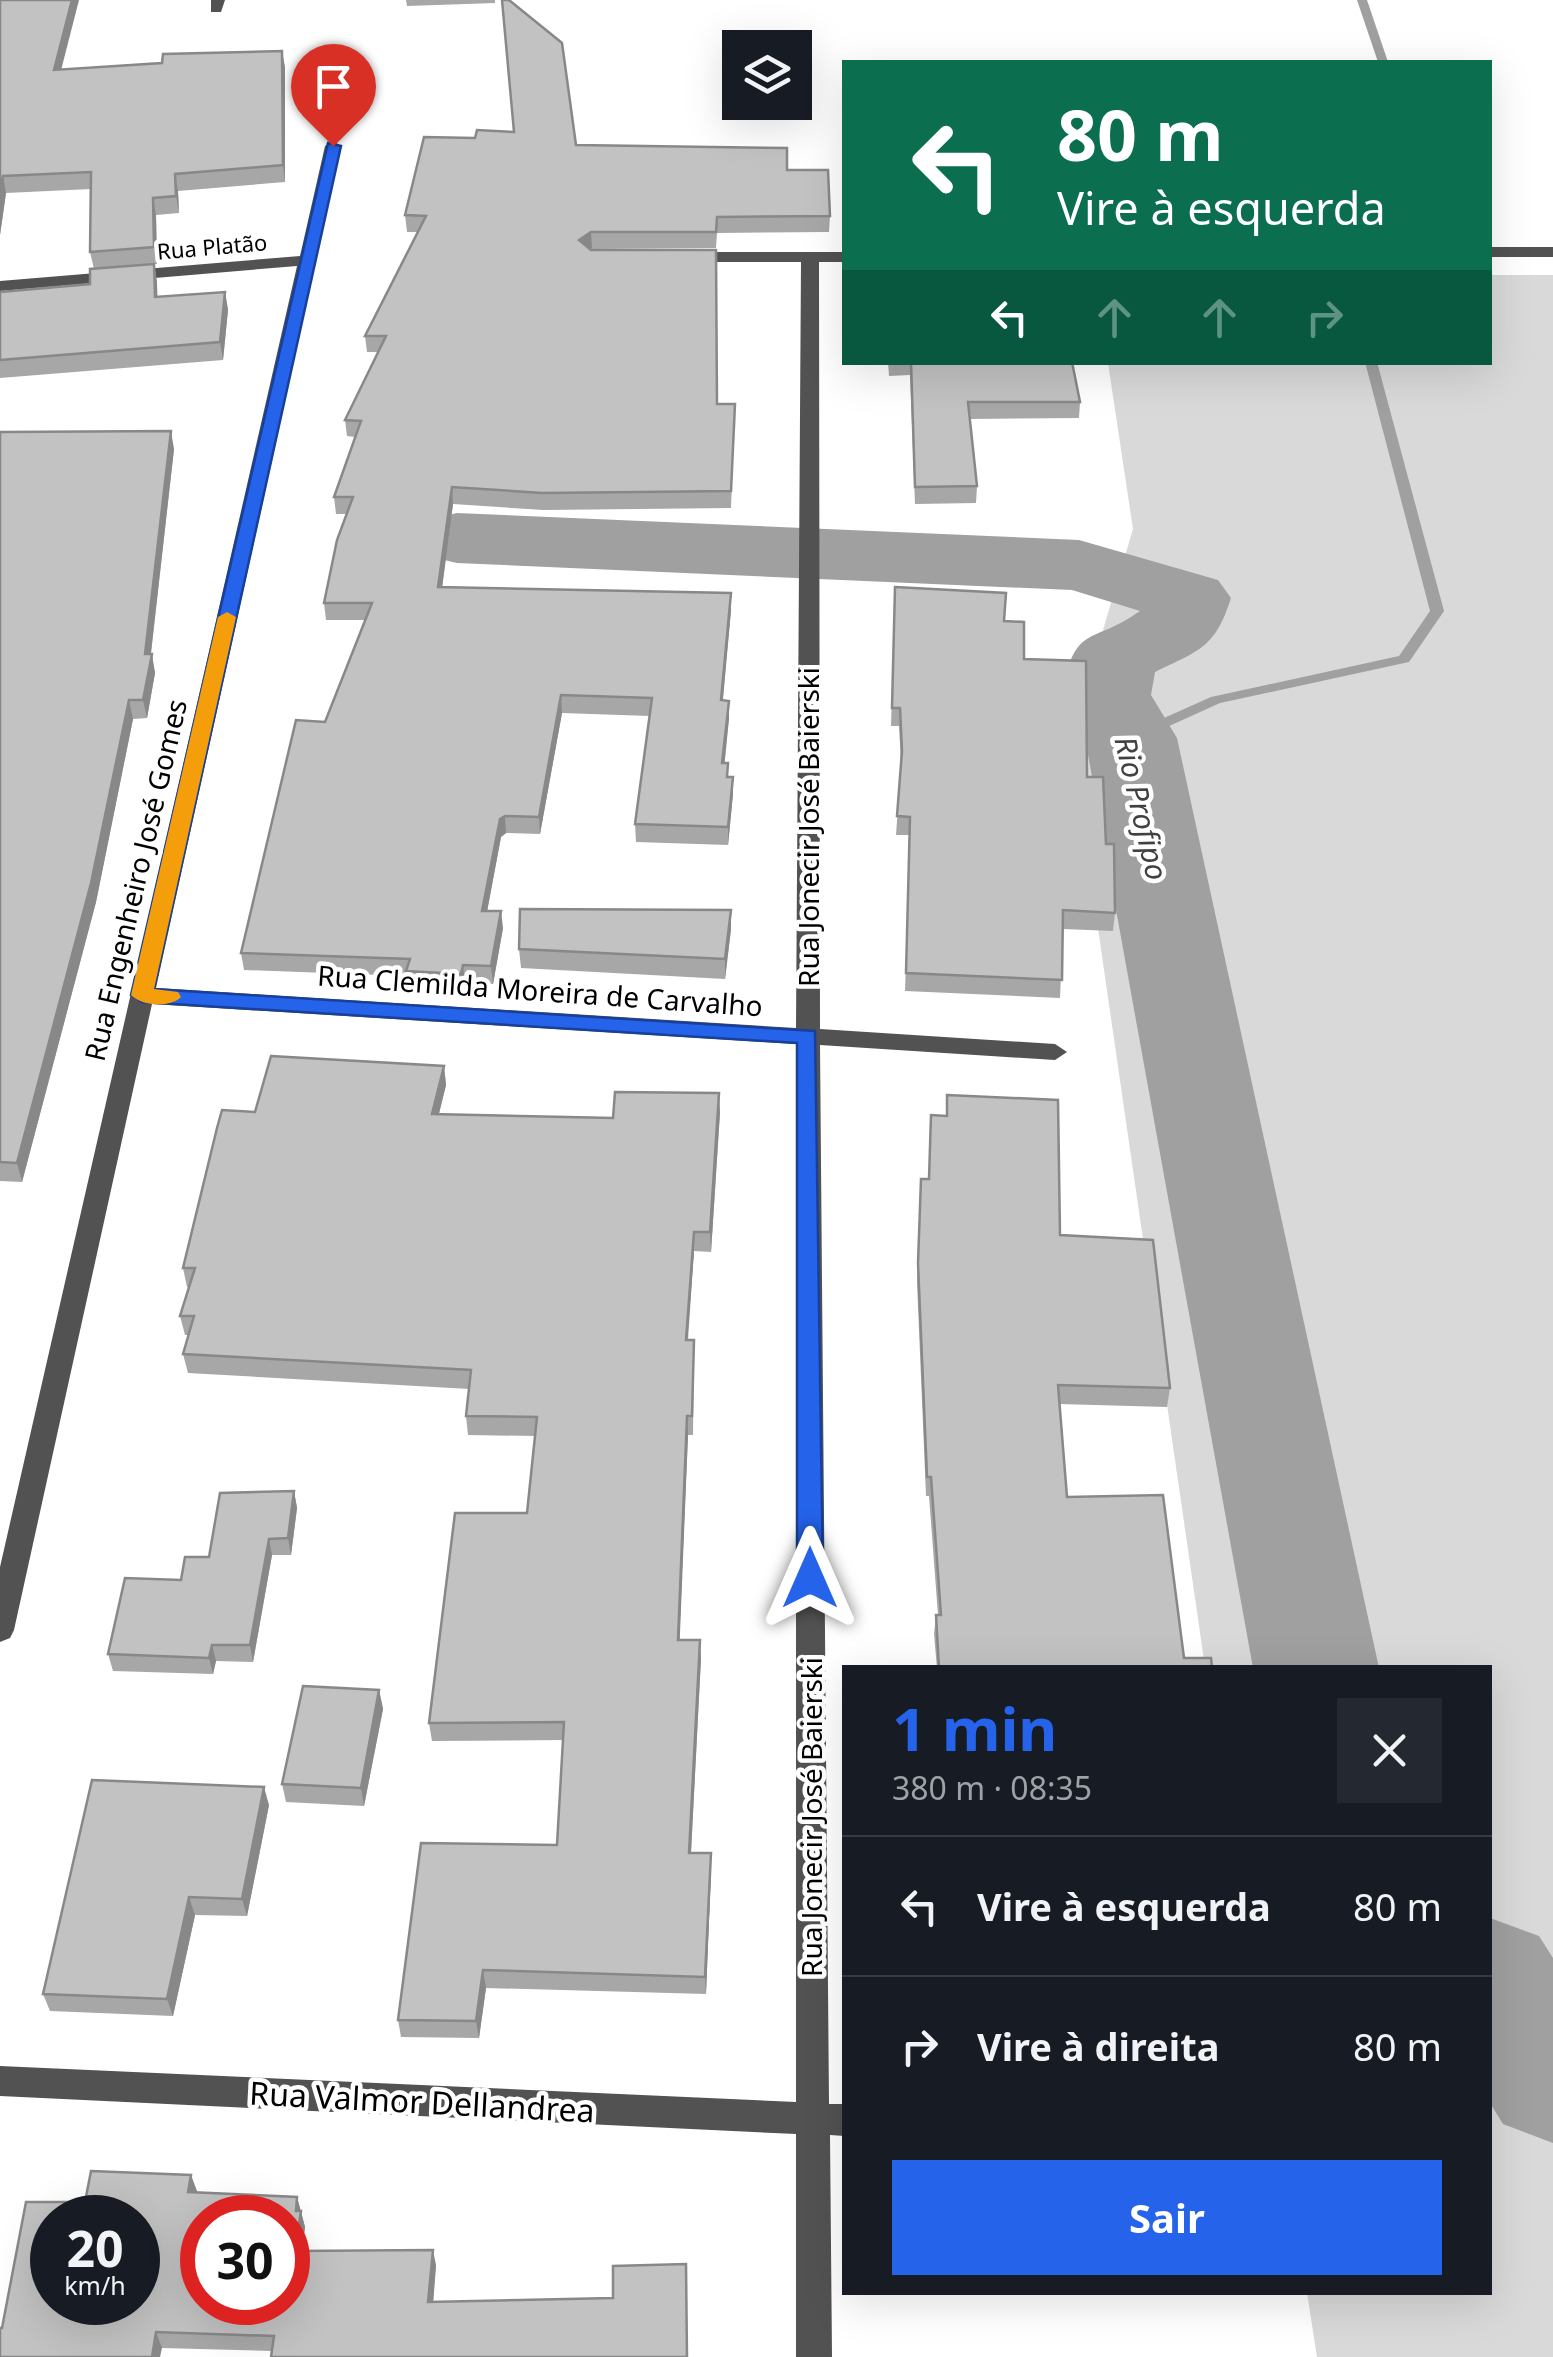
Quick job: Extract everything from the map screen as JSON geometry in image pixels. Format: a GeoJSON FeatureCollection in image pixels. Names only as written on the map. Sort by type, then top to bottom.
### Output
{"type":"FeatureCollection","features":[{"type":"Feature","properties":{"kind":"street","name":"Rua Engenheiro José Gomes"},"geometry":{"type":"LineString","coordinates":[[0,1630],[333,146]]}},
{"type":"Feature","properties":{"kind":"street"},"geometry":{"type":"LineString","coordinates":[[1492,252],[1553,252]]}},
{"type":"Feature","properties":{"kind":"street"},"geometry":{"type":"LineString","coordinates":[[671,257],[842,257]]}},
{"type":"Feature","properties":{"kind":"street","name":"Rua Jonecir José Baierski"},"geometry":{"type":"LineString","coordinates":[[810,257],[808,1036],[829,2120],[814,2357]]}},
{"type":"Feature","properties":{"kind":"street","name":"Rua Platão"},"geometry":{"type":"LineString","coordinates":[[0,286],[308,260]]}},
{"type":"Feature","properties":{"kind":"street","name":"Rua Clemilda Moreira de Carvalho"},"geometry":{"type":"LineString","coordinates":[[142,995],[1055,1052]]}},
{"type":"Feature","properties":{"kind":"street","name":"Rua Valmor Dellandrea"},"geometry":{"type":"LineString","coordinates":[[0,2080],[829,2120]]}},
{"type":"Feature","properties":{"kind":"shaded area"},"geometry":{"type":"Polygon","coordinates":[[[1492,275],[1553,275],[1553,2357],[1317,2357],[1307,2295],[1492,2295],[1492,1665],[1205,1665],[1072,749],[1147,679],[1103,630],[1133,529],[1108,365],[1492,365],[1492,275]]]}},
{"type":"Feature","properties":{"kind":"building"},"geometry":{"type":"Polygon","coordinates":[[[0,0],[72,0],[54,70],[162,63],[163,54],[282,51],[283,165],[175,174],[176,196],[153,198],[154,247],[90,252],[91,172],[3,176],[0,194],[0,0]]]}},
{"type":"Feature","properties":{"kind":"building"},"geometry":{"type":"Polygon","coordinates":[[[502,0],[509,0],[562,43],[576,145],[787,148],[787,170],[828,170],[830,216],[717,217],[716,232],[591,232],[579,240],[591,250],[716,250],[717,404],[735,404],[731,491],[542,493],[452,487],[438,587],[731,593],[721,700],[729,701],[722,763],[728,763],[727,777],[733,777],[728,827],[635,824],[652,698],[561,695],[539,817],[500,819],[482,911],[501,911],[491,966],[463,965],[461,974],[406,971],[410,959],[241,953],[296,720],[325,722],[372,603],[324,603],[337,540],[353,497],[334,497],[361,421],[345,420],[386,336],[365,336],[426,216],[405,215],[424,137],[475,138],[477,130],[514,132],[502,0]]]}},
{"type":"Feature","properties":{"kind":"building"},"geometry":{"type":"Polygon","coordinates":[[[154,264],[155,297],[225,292],[220,342],[0,360],[0,292],[90,284],[90,269],[154,264]]]}},
{"type":"Feature","properties":{"kind":"building"},"geometry":{"type":"Polygon","coordinates":[[[911,365],[1073,365],[1080,402],[968,402],[977,486],[915,487],[911,365]]]}},
{"type":"Feature","properties":{"kind":"building"},"geometry":{"type":"Polygon","coordinates":[[[171,431],[145,654],[152,654],[143,700],[129,700],[91,883],[17,1163],[0,1162],[0,432],[171,431]]]}},
{"type":"Feature","properties":{"kind":"building"},"geometry":{"type":"Polygon","coordinates":[[[895,587],[1006,593],[1004,621],[1024,622],[1024,659],[1086,661],[1087,777],[1103,777],[1106,844],[1114,844],[1115,913],[1063,910],[1062,980],[906,973],[910,817],[897,816],[902,751],[900,708],[892,708],[895,587]]]}},
{"type":"Feature","properties":{"kind":"building"},"geometry":{"type":"Polygon","coordinates":[[[520,909],[731,910],[725,959],[519,949],[520,909]]]}},
{"type":"Feature","properties":{"kind":"building"},"geometry":{"type":"Polygon","coordinates":[[[271,1056],[444,1066],[432,1114],[613,1118],[615,1092],[719,1093],[710,1232],[694,1232],[686,1340],[694,1340],[692,1416],[687,1416],[678,1640],[700,1640],[689,1853],[711,1853],[705,1977],[483,1970],[476,2021],[398,2020],[421,1843],[557,1845],[564,1722],[429,1723],[455,1513],[527,1513],[537,1417],[466,1416],[471,1370],[183,1354],[194,1316],[180,1316],[195,1268],[183,1268],[222,1110],[255,1112],[271,1056]]]}},
{"type":"Feature","properties":{"kind":"building"},"geometry":{"type":"Polygon","coordinates":[[[947,1095],[1058,1100],[1060,1235],[1153,1240],[1170,1388],[1058,1385],[1067,1497],[1163,1495],[1184,1658],[1211,1658],[1212,1665],[939,1665],[936,1615],[941,1615],[931,1477],[927,1477],[918,1263],[921,1179],[929,1179],[931,1115],[947,1116],[947,1095]]]}},
{"type":"Feature","properties":{"kind":"building"},"geometry":{"type":"Polygon","coordinates":[[[294,1491],[288,1538],[269,1539],[250,1645],[212,1645],[209,1658],[108,1654],[125,1578],[181,1580],[185,1557],[209,1557],[220,1493],[294,1491]]]}},
{"type":"Feature","properties":{"kind":"building"},"geometry":{"type":"Polygon","coordinates":[[[303,1686],[379,1690],[361,1788],[282,1784],[303,1686]]]}},
{"type":"Feature","properties":{"kind":"building"},"geometry":{"type":"Polygon","coordinates":[[[92,1780],[264,1787],[242,1899],[189,1897],[167,1999],[43,1994],[92,1780]]]}},
{"type":"Feature","properties":{"kind":"building"},"geometry":{"type":"Polygon","coordinates":[[[91,2171],[191,2175],[188,2192],[253,2195],[180,2195],[180,2325],[310,2325],[310,2251],[433,2250],[428,2302],[613,2298],[613,2266],[686,2264],[687,2357],[271,2357],[274,2336],[156,2332],[152,2357],[0,2357],[0,2328],[26,2202],[30,2202],[30,2325],[160,2325],[160,2195],[86,2195],[91,2171]]]}},
{"type":"Feature","properties":{"kind":"waterway"},"geometry":{"type":"LineString","coordinates":[[1362,0],[1382,60]]}},
{"type":"Feature","properties":{"kind":"waterway"},"geometry":{"type":"LineString","coordinates":[[1131,738],[1216,700],[1404,659],[1437,611],[1372,365]]}},
{"type":"Feature","properties":{"kind":"waterway","name":"Rio Profipo"},"geometry":{"type":"LineString","coordinates":[[457,538],[1079,565],[1188,598],[1178,628],[1113,658],[1106,695],[1131,738],[1315,1665]]}},
{"type":"Feature","properties":{"kind":"waterway","name":"Rio Profipo"},"geometry":{"type":"LineString","coordinates":[[1492,1984],[1553,2077]]}},
{"type":"Feature","properties":{"kind":"slow traffic"},"geometry":{"type":"LineString","coordinates":[[170,997],[142,995],[227,617]]}},
{"type":"Feature","properties":{"kind":"route"},"geometry":{"type":"LineString","coordinates":[[333,146],[142,995],[808,1036],[810,1578]]}}]}
